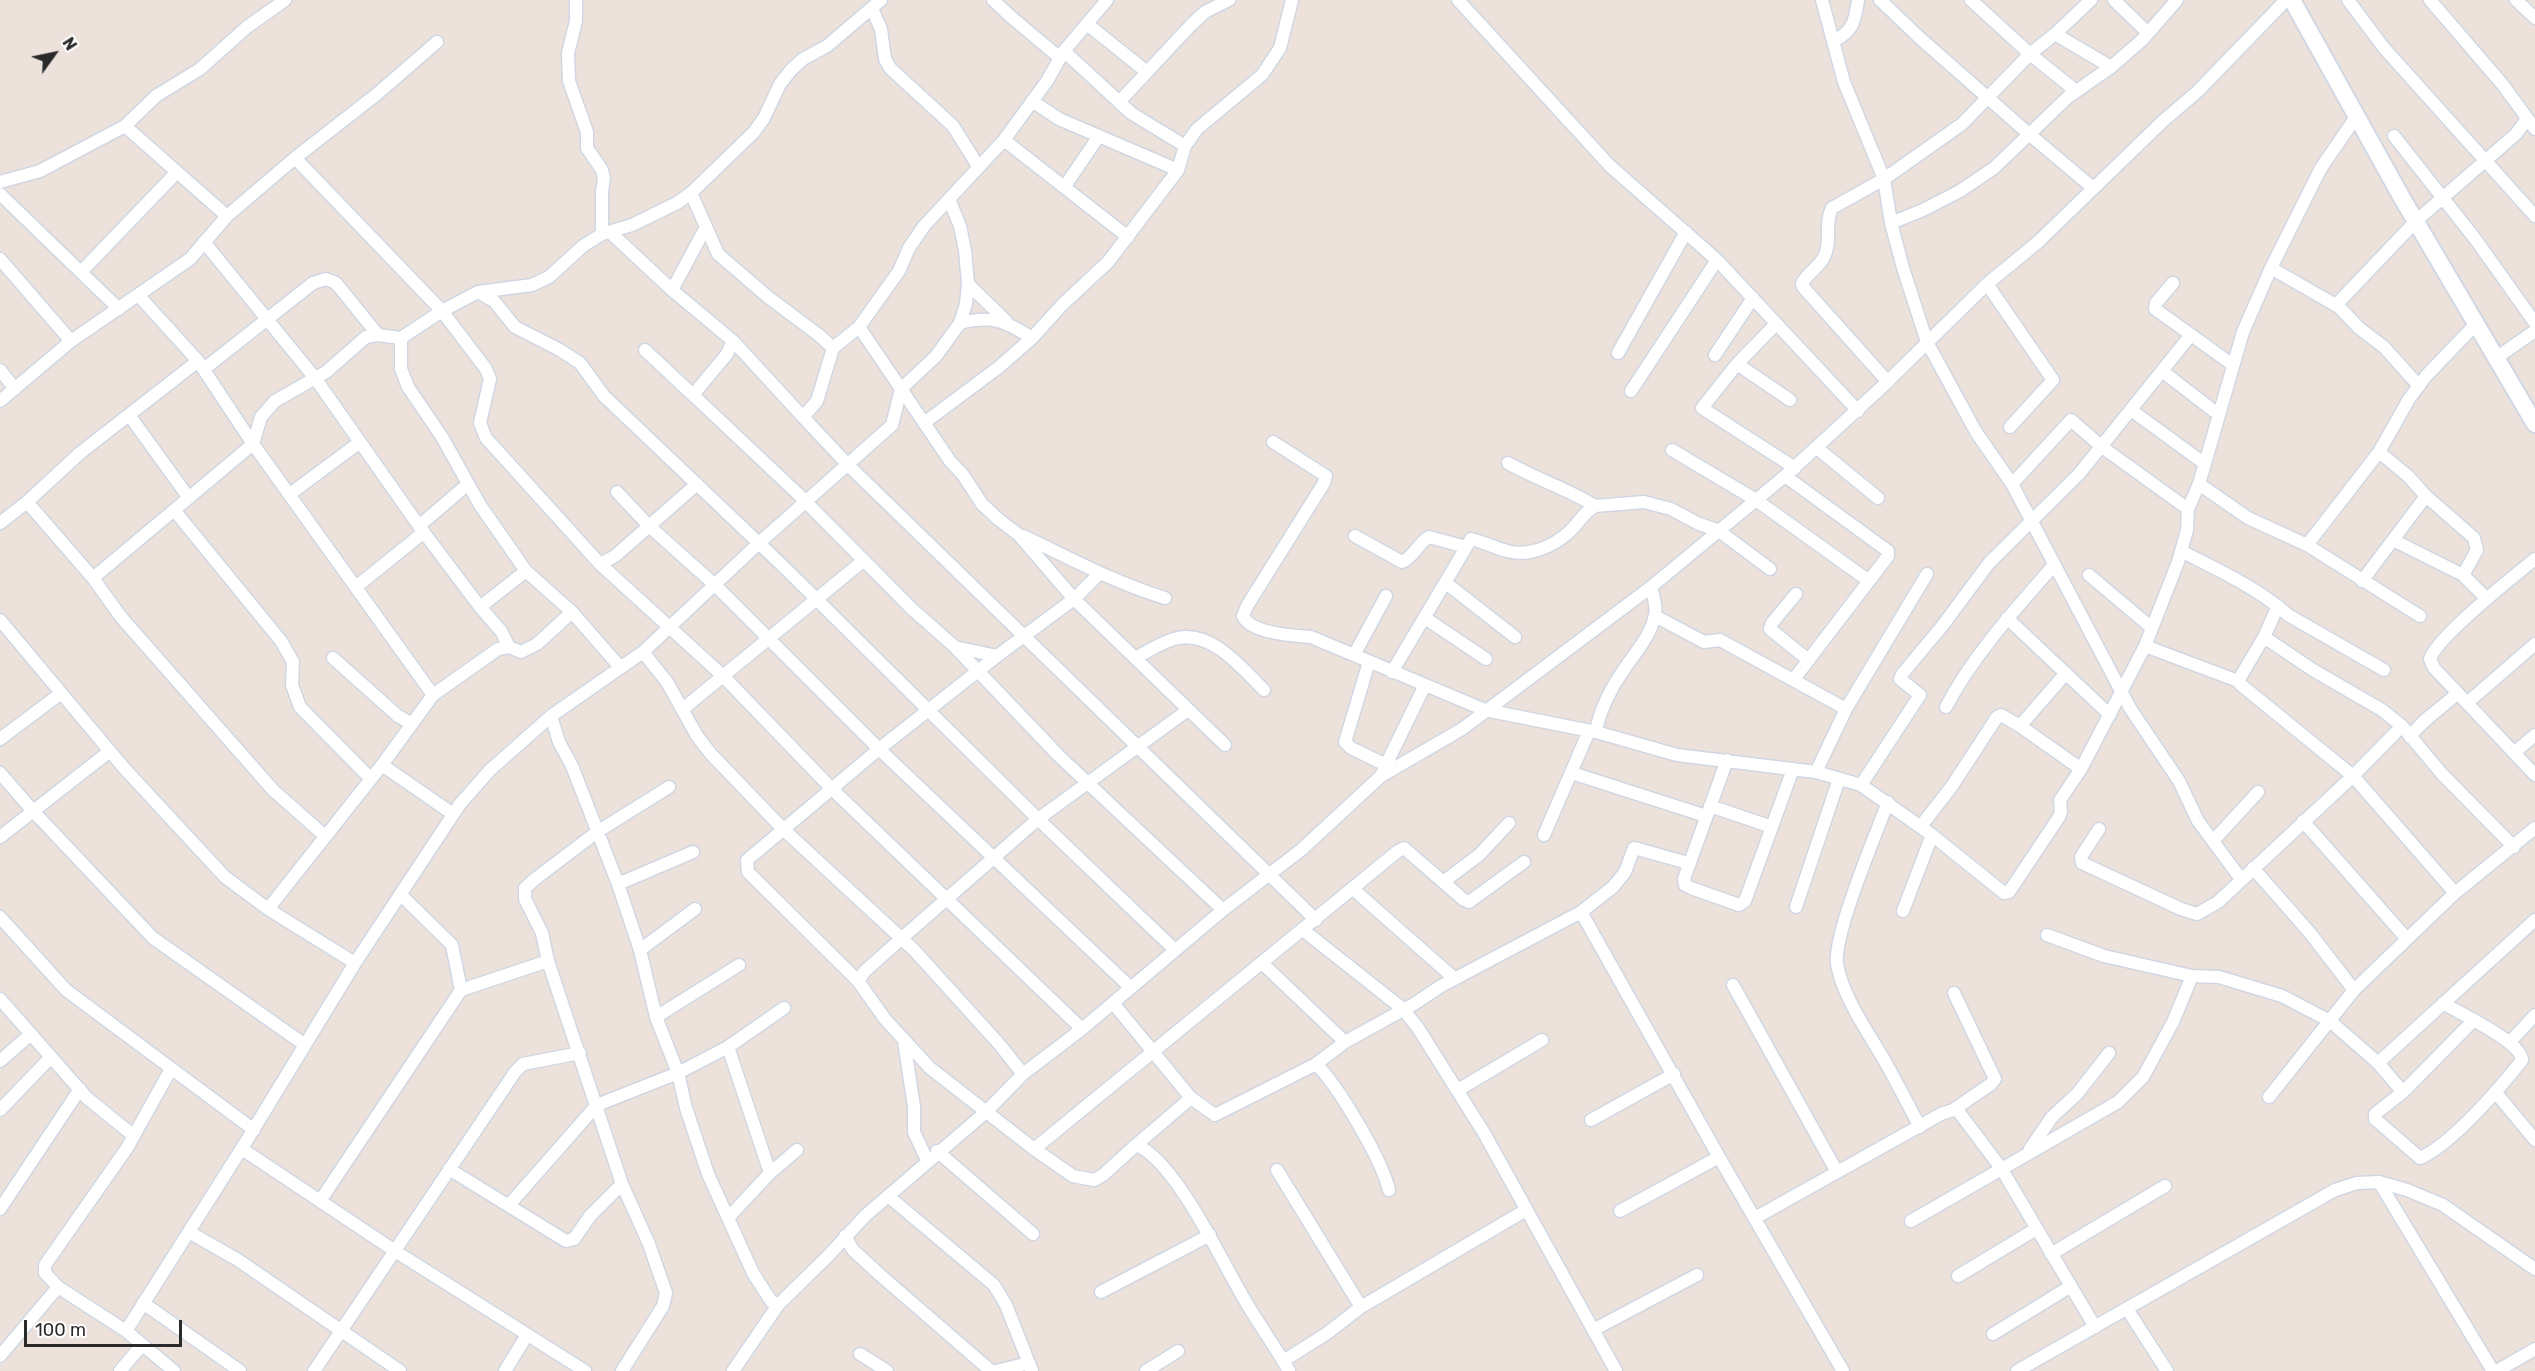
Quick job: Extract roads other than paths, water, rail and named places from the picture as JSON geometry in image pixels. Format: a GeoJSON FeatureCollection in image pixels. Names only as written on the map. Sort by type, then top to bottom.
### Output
{"type":"FeatureCollection","features":[{"type":"Feature","properties":{"kind":"street"},"geometry":{"type":"LineString","coordinates":[[0,182],[40,171],[125,126],[156,96],[200,69],[247,27],[285,0]]}},
{"type":"Feature","properties":{"kind":"street"},"geometry":{"type":"LineString","coordinates":[[576,0],[576,21],[568,53],[569,81],[587,132],[587,148],[602,170],[604,177],[602,192],[606,233],[733,341],[848,465],[1316,920]]}},
{"type":"Feature","properties":{"kind":"street"},"geometry":{"type":"LineString","coordinates":[[993,0],[1010,16],[1062,54],[1131,113],[1185,147]]}},
{"type":"Feature","properties":{"kind":"street"},"geometry":{"type":"LineString","coordinates":[[804,417],[817,401],[833,348],[859,327],[899,271],[909,248],[924,226],[1004,140],[1047,81],[1062,54],[1107,0]]}},
{"type":"Feature","properties":{"kind":"street"},"geometry":{"type":"LineString","coordinates":[[1119,102],[1205,12],[1229,0]]}},
{"type":"Feature","properties":{"kind":"street"},"geometry":{"type":"LineString","coordinates":[[924,423],[981,382],[1032,338],[1062,305],[1108,262],[1178,170],[1185,147],[1197,129],[1262,75],[1280,48],[1292,0]]}},
{"type":"Feature","properties":{"kind":"street"},"geometry":{"type":"LineString","coordinates":[[1458,0],[1610,166],[1717,260],[1858,411]]}},
{"type":"Feature","properties":{"kind":"street"},"geometry":{"type":"LineString","coordinates":[[1822,0],[1844,82],[1884,179],[1891,223],[1927,342],[1976,432],[2012,484],[2141,728],[2178,781],[2198,821],[2241,879]]}},
{"type":"Feature","properties":{"kind":"street"},"geometry":{"type":"LineString","coordinates":[[1833,41],[1844,36],[1855,23],[1858,0]]}},
{"type":"Feature","properties":{"kind":"street"},"geometry":{"type":"LineString","coordinates":[[1880,0],[1921,39],[2093,188]]}},
{"type":"Feature","properties":{"kind":"street"},"geometry":{"type":"LineString","coordinates":[[1971,0],[2030,54],[2076,91]]}},
{"type":"Feature","properties":{"kind":"street"},"geometry":{"type":"LineString","coordinates":[[1888,382],[1803,287],[1802,283],[1825,256],[1828,217],[1832,208],[1884,179],[1962,124],[2030,54],[2091,0]]}},
{"type":"Feature","properties":{"kind":"street"},"geometry":{"type":"LineString","coordinates":[[2114,0],[2148,33]]}},
{"type":"Feature","properties":{"kind":"street"},"geometry":{"type":"LineString","coordinates":[[1891,223],[1960,191],[1994,168],[2076,91],[2111,67],[2148,33],[2177,0]]}},
{"type":"Feature","properties":{"kind":"street"},"geometry":{"type":"LineString","coordinates":[[2348,0],[2384,48],[2535,216]]}},
{"type":"Feature","properties":{"kind":"street"},"geometry":{"type":"LineString","coordinates":[[2336,305],[2416,221],[2516,134],[2531,124],[2503,85],[2430,0]]}},
{"type":"Feature","properties":{"kind":"street"},"geometry":{"type":"LineString","coordinates":[[2516,0],[2535,18]]}},
{"type":"Feature","properties":{"kind":"street"},"geometry":{"type":"LineString","coordinates":[[733,1371],[778,1305],[888,1196],[937,1151],[986,1112],[1023,1074],[1082,1029],[1223,910],[1301,850],[1383,770],[1462,729],[1651,587],[1790,472],[1858,411],[1987,284],[2038,242],[2230,60],[2259,26],[2295,2],[2356,117],[2535,424]]}},
{"type":"Feature","properties":{"kind":"street"},"geometry":{"type":"LineString","coordinates":[[877,4],[885,59],[890,68],[953,126],[978,166]]}},
{"type":"Feature","properties":{"kind":"street"},"geometry":{"type":"LineString","coordinates":[[93,578],[252,444],[261,417],[275,401],[326,372],[366,337],[378,335],[401,338],[442,311],[478,292],[532,285],[549,277],[583,246],[606,233],[676,203],[691,193],[754,132],[764,118],[780,84],[802,58],[827,46],[877,4]]}},
{"type":"Feature","properties":{"kind":"street"},"geometry":{"type":"LineString","coordinates":[[1087,24],[1147,72]]}},
{"type":"Feature","properties":{"kind":"street"},"geometry":{"type":"LineString","coordinates":[[2055,34],[2111,67]]}},
{"type":"Feature","properties":{"kind":"street"},"geometry":{"type":"LineString","coordinates":[[0,401],[71,341],[190,259],[227,216],[437,42]]}},
{"type":"Feature","properties":{"kind":"street"},"geometry":{"type":"LineString","coordinates":[[1032,101],[1059,119],[1178,170]]}},
{"type":"Feature","properties":{"kind":"street"},"geometry":{"type":"LineString","coordinates":[[1273,441],[1326,476],[1243,616],[1245,622],[1251,627],[1292,636],[1311,637],[1485,710],[1592,732],[1677,755],[1792,768],[1816,772],[1861,785],[1921,826],[2004,893],[2009,892],[2059,817],[2060,800],[2081,769],[2145,646],[2181,551],[2187,530],[2188,509],[2199,484],[2243,332],[2271,268],[2320,168],[2356,117]]}},
{"type":"Feature","properties":{"kind":"street"},"geometry":{"type":"LineString","coordinates":[[125,126],[227,216]]}},
{"type":"Feature","properties":{"kind":"street"},"geometry":{"type":"LineString","coordinates":[[1065,186],[1099,136]]}},
{"type":"Feature","properties":{"kind":"street"},"geometry":{"type":"LineString","coordinates":[[2394,136],[2476,240],[2535,323]]}},
{"type":"Feature","properties":{"kind":"street"},"geometry":{"type":"LineString","coordinates":[[1004,140],[1128,237]]}},
{"type":"Feature","properties":{"kind":"street"},"geometry":{"type":"LineString","coordinates":[[295,158],[442,311],[486,369],[490,379],[480,423],[486,438],[600,564],[722,675],[832,789],[1082,1029]]}},
{"type":"Feature","properties":{"kind":"street"},"geometry":{"type":"LineString","coordinates":[[81,272],[177,172]]}},
{"type":"Feature","properties":{"kind":"street"},"geometry":{"type":"LineString","coordinates":[[691,193],[718,254],[833,348]]}},
{"type":"Feature","properties":{"kind":"street"},"geometry":{"type":"LineString","coordinates":[[0,194],[119,309]]}},
{"type":"Feature","properties":{"kind":"street"},"geometry":{"type":"LineString","coordinates":[[126,1331],[254,1130],[355,963],[453,814],[489,770],[551,716],[638,656],[759,543],[892,424],[901,389],[936,356],[960,323],[966,304],[968,284],[960,226],[949,199]]}},
{"type":"Feature","properties":{"kind":"street"},"geometry":{"type":"LineString","coordinates":[[672,290],[706,227]]}},
{"type":"Feature","properties":{"kind":"street"},"geometry":{"type":"LineString","coordinates":[[1618,353],[1686,232]]}},
{"type":"Feature","properties":{"kind":"street"},"geometry":{"type":"LineString","coordinates":[[204,242],[315,378],[421,529],[501,631],[509,647]]}},
{"type":"Feature","properties":{"kind":"street"},"geometry":{"type":"LineString","coordinates":[[0,259],[71,341]]}},
{"type":"Feature","properties":{"kind":"street"},"geometry":{"type":"LineString","coordinates":[[1630,391],[1717,260]]}},
{"type":"Feature","properties":{"kind":"street"},"geometry":{"type":"LineString","coordinates":[[2271,268],[2336,305],[2359,328],[2384,347],[2419,386]]}},
{"type":"Feature","properties":{"kind":"street"},"geometry":{"type":"LineString","coordinates":[[0,523],[27,502],[80,453],[129,415],[266,320],[313,284],[326,279],[336,283],[378,335]]}},
{"type":"Feature","properties":{"kind":"street"},"geometry":{"type":"LineString","coordinates":[[2173,283],[2156,303],[2155,309],[2233,365]]}},
{"type":"Feature","properties":{"kind":"street"},"geometry":{"type":"LineString","coordinates":[[968,284],[1006,322],[1032,338]]}},
{"type":"Feature","properties":{"kind":"street"},"geometry":{"type":"LineString","coordinates":[[1987,284],[2053,380],[2010,427]]}},
{"type":"Feature","properties":{"kind":"street"},"geometry":{"type":"LineString","coordinates":[[478,292],[494,301],[515,327],[561,350],[580,363],[604,396],[759,543],[1038,819],[1175,950]]}},
{"type":"Feature","properties":{"kind":"street"},"geometry":{"type":"LineString","coordinates":[[139,296],[201,365],[252,444],[434,695]]}},
{"type":"Feature","properties":{"kind":"street"},"geometry":{"type":"LineString","coordinates":[[1716,355],[1753,298]]}},
{"type":"Feature","properties":{"kind":"street"},"geometry":{"type":"LineString","coordinates":[[960,323],[990,318],[1006,322]]}},
{"type":"Feature","properties":{"kind":"street"},"geometry":{"type":"LineString","coordinates":[[1776,324],[1737,364],[1702,408],[1790,472],[1888,551],[1888,556],[1807,659],[1794,679]]}},
{"type":"Feature","properties":{"kind":"street"},"geometry":{"type":"LineString","coordinates":[[2307,545],[2379,452],[2409,399],[2476,324]]}},
{"type":"Feature","properties":{"kind":"street"},"geometry":{"type":"LineString","coordinates":[[859,327],[982,504],[1018,535],[1074,599],[1225,745]]}},
{"type":"Feature","properties":{"kind":"street"},"geometry":{"type":"LineString","coordinates":[[2496,358],[2535,331]]}},
{"type":"Feature","properties":{"kind":"street"},"geometry":{"type":"LineString","coordinates":[[1861,785],[1920,695],[1900,678],[1989,563],[2079,474],[2190,336]]}},
{"type":"Feature","properties":{"kind":"street"},"geometry":{"type":"LineString","coordinates":[[401,338],[401,369],[408,387],[442,437],[480,506],[526,571],[572,612],[620,667]]}},
{"type":"Feature","properties":{"kind":"street"},"geometry":{"type":"LineString","coordinates":[[693,395],[726,354],[733,341]]}},
{"type":"Feature","properties":{"kind":"street"},"geometry":{"type":"LineString","coordinates":[[645,350],[797,493],[804,503],[955,647],[1089,783],[1223,910]]}},
{"type":"Feature","properties":{"kind":"street"},"geometry":{"type":"LineString","coordinates":[[1737,364],[1790,400]]}},
{"type":"Feature","properties":{"kind":"street"},"geometry":{"type":"LineString","coordinates":[[0,370],[15,388]]}},
{"type":"Feature","properties":{"kind":"street"},"geometry":{"type":"LineString","coordinates":[[2162,371],[2219,415]]}},
{"type":"Feature","properties":{"kind":"street"},"geometry":{"type":"LineString","coordinates":[[2131,410],[2205,464]]}},
{"type":"Feature","properties":{"kind":"street"},"geometry":{"type":"LineString","coordinates":[[129,415],[189,498]]}},
{"type":"Feature","properties":{"kind":"street"},"geometry":{"type":"LineString","coordinates":[[2012,484],[2071,420],[2102,447],[2188,509]]}},
{"type":"Feature","properties":{"kind":"street"},"geometry":{"type":"LineString","coordinates":[[290,494],[360,442]]}},
{"type":"Feature","properties":{"kind":"street"},"geometry":{"type":"LineString","coordinates":[[1817,448],[1878,498]]}},
{"type":"Feature","properties":{"kind":"street"},"geometry":{"type":"LineString","coordinates":[[1672,450],[1756,500],[1869,581]]}},
{"type":"Feature","properties":{"kind":"street"},"geometry":{"type":"LineString","coordinates":[[2379,452],[2474,538],[2477,550],[2463,575]]}},
{"type":"Feature","properties":{"kind":"street"},"geometry":{"type":"LineString","coordinates":[[1508,463],[1554,487],[1579,496],[1594,506]]}},
{"type":"Feature","properties":{"kind":"street"},"geometry":{"type":"LineString","coordinates":[[356,587],[468,484]]}},
{"type":"Feature","properties":{"kind":"street"},"geometry":{"type":"LineString","coordinates":[[600,564],[615,556],[697,484]]}},
{"type":"Feature","properties":{"kind":"street"},"geometry":{"type":"LineString","coordinates":[[2199,484],[2248,518],[2307,545],[2420,616]]}},
{"type":"Feature","properties":{"kind":"street"},"geometry":{"type":"LineString","coordinates":[[617,492],[649,526],[715,585],[992,859],[1131,988]]}},
{"type":"Feature","properties":{"kind":"street"},"geometry":{"type":"LineString","coordinates":[[2362,581],[2426,496]]}},
{"type":"Feature","properties":{"kind":"street"},"geometry":{"type":"LineString","coordinates":[[27,502],[93,578],[121,617],[273,790],[325,836]]}},
{"type":"Feature","properties":{"kind":"street"},"geometry":{"type":"LineString","coordinates":[[1392,672],[1472,539],[1509,552],[1527,552],[1545,548],[1569,533],[1587,510],[1594,506],[1644,502],[1671,508],[1697,523],[1719,531],[1770,569]]}},
{"type":"Feature","properties":{"kind":"street"},"geometry":{"type":"LineString","coordinates":[[174,510],[281,641],[293,662],[292,685],[300,707],[370,778]]}},
{"type":"Feature","properties":{"kind":"street"},"geometry":{"type":"LineString","coordinates":[[1018,535],[1137,589],[1165,598]]}},
{"type":"Feature","properties":{"kind":"street"},"geometry":{"type":"LineString","coordinates":[[1355,536],[1402,562],[1408,560],[1423,540],[1429,537],[1466,547]]}},
{"type":"Feature","properties":{"kind":"street"},"geometry":{"type":"LineString","coordinates":[[2393,540],[2463,575],[2487,599]]}},
{"type":"Feature","properties":{"kind":"street"},"geometry":{"type":"LineString","coordinates":[[2181,551],[2233,578],[2278,606],[2288,615],[2384,670]]}},
{"type":"Feature","properties":{"kind":"street"},"geometry":{"type":"LineString","coordinates":[[2535,559],[2487,599],[2432,652],[2430,659],[2434,668],[2535,775]]}},
{"type":"Feature","properties":{"kind":"street"},"geometry":{"type":"LineString","coordinates":[[684,708],[863,561]]}},
{"type":"Feature","properties":{"kind":"street"},"geometry":{"type":"LineString","coordinates":[[1946,707],[1962,676],[2007,618],[2054,565]]}},
{"type":"Feature","properties":{"kind":"street"},"geometry":{"type":"LineString","coordinates":[[480,607],[526,571]]}},
{"type":"Feature","properties":{"kind":"street"},"geometry":{"type":"LineString","coordinates":[[1100,573],[1074,599],[879,749],[747,860],[746,866],[748,872],[858,981],[885,1019],[930,1068],[1034,1149],[1073,1176],[1094,1180],[1103,1175],[1191,1098]]}},
{"type":"Feature","properties":{"kind":"street"},"geometry":{"type":"LineString","coordinates":[[1816,772],[1846,709],[1928,574]]}},
{"type":"Feature","properties":{"kind":"street"},"geometry":{"type":"LineString","coordinates":[[2088,575],[2152,628]]}},
{"type":"Feature","properties":{"kind":"street"},"geometry":{"type":"LineString","coordinates":[[1446,583],[1515,637]]}},
{"type":"Feature","properties":{"kind":"street"},"geometry":{"type":"LineString","coordinates":[[1544,835],[1609,696],[1624,669],[1635,656],[1655,616],[1656,606],[1651,587]]}},
{"type":"Feature","properties":{"kind":"street"},"geometry":{"type":"LineString","coordinates":[[1796,594],[1772,623],[1770,629],[1807,659]]}},
{"type":"Feature","properties":{"kind":"street"},"geometry":{"type":"LineString","coordinates":[[1354,654],[1386,596]]}},
{"type":"Feature","properties":{"kind":"street"},"geometry":{"type":"LineString","coordinates":[[2238,681],[2264,637],[2278,606]]}},
{"type":"Feature","properties":{"kind":"street"},"geometry":{"type":"LineString","coordinates":[[268,909],[382,765],[434,695],[498,649],[509,647],[521,652],[537,644],[572,612]]}},
{"type":"Feature","properties":{"kind":"street"},"geometry":{"type":"LineString","coordinates":[[1655,616],[1704,642],[1720,640],[1846,709]]}},
{"type":"Feature","properties":{"kind":"street"},"geometry":{"type":"LineString","coordinates":[[1425,618],[1486,659]]}},
{"type":"Feature","properties":{"kind":"street"},"geometry":{"type":"LineString","coordinates":[[2007,618],[2110,715]]}},
{"type":"Feature","properties":{"kind":"street"},"geometry":{"type":"LineString","coordinates":[[0,620],[60,694],[225,878],[268,909],[355,963]]}},
{"type":"Feature","properties":{"kind":"street"},"geometry":{"type":"LineString","coordinates":[[1135,658],[1174,638],[1193,637],[1213,644],[1264,690]]}},
{"type":"Feature","properties":{"kind":"street"},"geometry":{"type":"LineString","coordinates":[[2264,637],[2313,670],[2382,710],[2406,731],[2442,774],[2514,847]]}},
{"type":"Feature","properties":{"kind":"street"},"geometry":{"type":"LineString","coordinates":[[2468,703],[2535,644]]}},
{"type":"Feature","properties":{"kind":"street"},"geometry":{"type":"LineString","coordinates":[[2145,646],[2238,681],[2353,776],[2456,893]]}},
{"type":"Feature","properties":{"kind":"street"},"geometry":{"type":"LineString","coordinates":[[955,647],[997,656]]}},
{"type":"Feature","properties":{"kind":"street"},"geometry":{"type":"LineString","coordinates":[[638,656],[684,708],[697,736],[711,754],[783,830],[902,938],[1000,1045],[1023,1074]]}},
{"type":"Feature","properties":{"kind":"street"},"geometry":{"type":"LineString","coordinates":[[333,658],[398,716],[412,724]]}},
{"type":"Feature","properties":{"kind":"street"},"geometry":{"type":"LineString","coordinates":[[1369,662],[1345,742],[1383,770]]}},
{"type":"Feature","properties":{"kind":"street"},"geometry":{"type":"LineString","coordinates":[[2020,726],[2066,673]]}},
{"type":"Feature","properties":{"kind":"street"},"geometry":{"type":"LineString","coordinates":[[1383,770],[1425,685]]}},
{"type":"Feature","properties":{"kind":"street"},"geometry":{"type":"LineString","coordinates":[[2099,829],[2081,857],[2082,863],[2181,909],[2197,914],[2206,910],[2353,776],[2406,731],[2447,703],[2457,693]]}},
{"type":"Feature","properties":{"kind":"street"},"geometry":{"type":"LineString","coordinates":[[0,739],[60,694]]}},
{"type":"Feature","properties":{"kind":"street"},"geometry":{"type":"LineString","coordinates":[[858,981],[865,971],[1038,819],[1188,710]]}},
{"type":"Feature","properties":{"kind":"street"},"geometry":{"type":"LineString","coordinates":[[1921,826],[1952,786],[1997,717],[2001,715],[2081,769]]}},
{"type":"Feature","properties":{"kind":"street"},"geometry":{"type":"LineString","coordinates":[[551,716],[559,742],[572,766],[618,884],[640,950],[656,1017],[678,1073],[686,1108],[708,1174],[753,1273],[771,1301],[778,1305]]}},
{"type":"Feature","properties":{"kind":"street"},"geometry":{"type":"LineString","coordinates":[[2515,752],[2535,735]]}},
{"type":"Feature","properties":{"kind":"street"},"geometry":{"type":"LineString","coordinates":[[0,837],[110,751]]}},
{"type":"Feature","properties":{"kind":"street"},"geometry":{"type":"LineString","coordinates":[[1727,760],[1684,879],[1685,885],[1739,905],[1745,901],[1792,768]]}},
{"type":"Feature","properties":{"kind":"street"},"geometry":{"type":"LineString","coordinates":[[382,765],[453,814]]}},
{"type":"Feature","properties":{"kind":"street"},"geometry":{"type":"LineString","coordinates":[[1572,772],[1772,827]]}},
{"type":"Feature","properties":{"kind":"street"},"geometry":{"type":"LineString","coordinates":[[0,773],[153,938],[305,1045]]}},
{"type":"Feature","properties":{"kind":"street"},"geometry":{"type":"LineString","coordinates":[[1796,907],[1839,779]]}},
{"type":"Feature","properties":{"kind":"street"},"geometry":{"type":"LineString","coordinates":[[622,1371],[663,1306],[666,1293],[649,1244],[622,1184],[548,961],[542,933],[525,899],[525,888],[597,832],[669,787]]}},
{"type":"Feature","properties":{"kind":"street"},"geometry":{"type":"LineString","coordinates":[[2213,841],[2258,792]]}},
{"type":"Feature","properties":{"kind":"street"},"geometry":{"type":"LineString","coordinates":[[1888,802],[1858,883],[1838,946],[1837,962],[1843,985],[1861,1021],[1920,1127]]}},
{"type":"Feature","properties":{"kind":"street"},"geometry":{"type":"LineString","coordinates":[[2303,821],[2407,939]]}},
{"type":"Feature","properties":{"kind":"street"},"geometry":{"type":"LineString","coordinates":[[1443,882],[1479,855],[1509,823]]}},
{"type":"Feature","properties":{"kind":"street"},"geometry":{"type":"LineString","coordinates":[[2269,1097],[2354,990],[2456,893],[2535,828]]}},
{"type":"Feature","properties":{"kind":"street"},"geometry":{"type":"LineString","coordinates":[[1903,910],[1932,835]]}},
{"type":"Feature","properties":{"kind":"street"},"geometry":{"type":"LineString","coordinates":[[1034,1149],[1316,920],[1398,850],[1404,848],[1469,902],[1524,862]]}},
{"type":"Feature","properties":{"kind":"street"},"geometry":{"type":"LineString","coordinates":[[1113,1003],[1191,1098],[1215,1115],[1316,1064],[1345,1042],[1455,979],[1581,912],[1613,887],[1625,872],[1634,848],[1688,863]]}},
{"type":"Feature","properties":{"kind":"street"},"geometry":{"type":"LineString","coordinates":[[618,884],[693,852]]}},
{"type":"Feature","properties":{"kind":"street"},"geometry":{"type":"LineString","coordinates":[[2253,868],[2310,933],[2354,990]]}},
{"type":"Feature","properties":{"kind":"street"},"geometry":{"type":"LineString","coordinates":[[1353,889],[1455,979]]}},
{"type":"Feature","properties":{"kind":"street"},"geometry":{"type":"LineString","coordinates":[[400,895],[452,945],[461,990]]}},
{"type":"Feature","properties":{"kind":"street"},"geometry":{"type":"LineString","coordinates":[[640,950],[695,909]]}},
{"type":"Feature","properties":{"kind":"street"},"geometry":{"type":"LineString","coordinates":[[1581,912],[1843,1371]]}},
{"type":"Feature","properties":{"kind":"street"},"geometry":{"type":"LineString","coordinates":[[0,917],[66,990],[254,1130]]}},
{"type":"Feature","properties":{"kind":"street"},"geometry":{"type":"LineString","coordinates":[[2378,1063],[2535,920]]}},
{"type":"Feature","properties":{"kind":"street"},"geometry":{"type":"LineString","coordinates":[[1303,930],[1403,1009],[1458,1090],[1616,1371]]}},
{"type":"Feature","properties":{"kind":"street"},"geometry":{"type":"LineString","coordinates":[[2047,935],[2104,956],[2192,976],[2219,977],[2282,996],[2330,1021],[2378,1063],[2403,1092]]}},
{"type":"Feature","properties":{"kind":"street"},"geometry":{"type":"LineString","coordinates":[[320,1201],[461,990],[548,961]]}},
{"type":"Feature","properties":{"kind":"street"},"geometry":{"type":"LineString","coordinates":[[1262,963],[1345,1042]]}},
{"type":"Feature","properties":{"kind":"street"},"geometry":{"type":"LineString","coordinates":[[656,1017],[739,965]]}},
{"type":"Feature","properties":{"kind":"street"},"geometry":{"type":"LineString","coordinates":[[1911,1221],[2118,1102],[2143,1077],[2173,1022],[2192,976]]}},
{"type":"Feature","properties":{"kind":"street"},"geometry":{"type":"LineString","coordinates":[[1733,986],[1837,1172]]}},
{"type":"Feature","properties":{"kind":"street"},"geometry":{"type":"LineString","coordinates":[[1755,1218],[1953,1110],[1991,1084],[1995,1079],[1954,993]]}},
{"type":"Feature","properties":{"kind":"street"},"geometry":{"type":"LineString","coordinates":[[0,999],[50,1058],[80,1089],[134,1136]]}},
{"type":"Feature","properties":{"kind":"street"},"geometry":{"type":"LineString","coordinates":[[2443,1003],[2510,1042],[2521,1053],[2522,1060],[2496,1093],[2439,1146],[2420,1158],[2375,1118],[2375,1114],[2403,1092],[2473,1021]]}},
{"type":"Feature","properties":{"kind":"street"},"geometry":{"type":"LineString","coordinates":[[509,1205],[597,1105],[678,1073],[728,1047],[784,1008]]}},
{"type":"Feature","properties":{"kind":"street"},"geometry":{"type":"LineString","coordinates":[[2510,1042],[2535,1015]]}},
{"type":"Feature","properties":{"kind":"street"},"geometry":{"type":"LineString","coordinates":[[0,1061],[31,1034]]}},
{"type":"Feature","properties":{"kind":"street"},"geometry":{"type":"LineString","coordinates":[[1458,1090],[1542,1040]]}},
{"type":"Feature","properties":{"kind":"street"},"geometry":{"type":"LineString","coordinates":[[904,1041],[914,1107],[914,1132],[927,1160]]}},
{"type":"Feature","properties":{"kind":"street"},"geometry":{"type":"LineString","coordinates":[[728,1047],[770,1173]]}},
{"type":"Feature","properties":{"kind":"street"},"geometry":{"type":"LineString","coordinates":[[314,1371],[515,1071],[523,1064],[580,1053]]}},
{"type":"Feature","properties":{"kind":"street"},"geometry":{"type":"LineString","coordinates":[[2028,1153],[2052,1117],[2078,1094],[2109,1053]]}},
{"type":"Feature","properties":{"kind":"street"},"geometry":{"type":"LineString","coordinates":[[0,1110],[50,1058]]}},
{"type":"Feature","properties":{"kind":"street"},"geometry":{"type":"LineString","coordinates":[[1316,1064],[1329,1077],[1385,1173],[1389,1190]]}},
{"type":"Feature","properties":{"kind":"street"},"geometry":{"type":"LineString","coordinates":[[171,1068],[134,1136],[45,1265],[45,1273],[58,1287],[126,1331],[174,1371]]}},
{"type":"Feature","properties":{"kind":"street"},"geometry":{"type":"LineString","coordinates":[[1591,1120],[1674,1074]]}},
{"type":"Feature","properties":{"kind":"street"},"geometry":{"type":"LineString","coordinates":[[0,1209],[80,1089]]}},
{"type":"Feature","properties":{"kind":"street"},"geometry":{"type":"LineString","coordinates":[[2496,1093],[2534,1137]]}},
{"type":"Feature","properties":{"kind":"street"},"geometry":{"type":"LineString","coordinates":[[1953,1110],[1962,1115],[2001,1168],[2095,1327]]}},
{"type":"Feature","properties":{"kind":"street"},"geometry":{"type":"LineString","coordinates":[[1136,1145],[1154,1157],[1169,1174],[1210,1235],[1242,1297],[1286,1366],[1361,1307],[1527,1210]]}},
{"type":"Feature","properties":{"kind":"street"},"geometry":{"type":"LineString","coordinates":[[242,1149],[395,1251],[585,1371]]}},
{"type":"Feature","properties":{"kind":"street"},"geometry":{"type":"LineString","coordinates":[[728,1218],[770,1173],[797,1150]]}},
{"type":"Feature","properties":{"kind":"street"},"geometry":{"type":"LineString","coordinates":[[937,1151],[1033,1234]]}},
{"type":"Feature","properties":{"kind":"street"},"geometry":{"type":"LineString","coordinates":[[1620,1211],[1719,1157]]}},
{"type":"Feature","properties":{"kind":"street"},"geometry":{"type":"LineString","coordinates":[[449,1169],[509,1205],[543,1229],[566,1241],[574,1239],[590,1216],[622,1184]]}},
{"type":"Feature","properties":{"kind":"street"},"geometry":{"type":"LineString","coordinates":[[1276,1170],[1361,1307]]}},
{"type":"Feature","properties":{"kind":"street"},"geometry":{"type":"LineString","coordinates":[[2379,1182],[2495,1371],[2535,1349]]}},
{"type":"Feature","properties":{"kind":"street"},"geometry":{"type":"LineString","coordinates":[[2017,1371],[2335,1190],[2357,1183],[2379,1182],[2407,1190],[2443,1205],[2535,1269]]}},
{"type":"Feature","properties":{"kind":"street"},"geometry":{"type":"LineString","coordinates":[[2051,1254],[2165,1186]]}},
{"type":"Feature","properties":{"kind":"street"},"geometry":{"type":"LineString","coordinates":[[843,1239],[879,1274],[994,1371],[1031,1367],[1006,1305],[994,1285],[888,1196]]}},
{"type":"Feature","properties":{"kind":"street"},"geometry":{"type":"LineString","coordinates":[[1958,1276],[2036,1229]]}},
{"type":"Feature","properties":{"kind":"street"},"geometry":{"type":"LineString","coordinates":[[189,1232],[238,1260],[400,1371]]}},
{"type":"Feature","properties":{"kind":"street"},"geometry":{"type":"LineString","coordinates":[[1101,1292],[1210,1235]]}},
{"type":"Feature","properties":{"kind":"street"},"geometry":{"type":"LineString","coordinates":[[1593,1330],[1697,1275]]}},
{"type":"Feature","properties":{"kind":"street"},"geometry":{"type":"LineString","coordinates":[[1993,1334],[2071,1286]]}},
{"type":"Feature","properties":{"kind":"street"},"geometry":{"type":"LineString","coordinates":[[0,1356],[58,1287]]}},
{"type":"Feature","properties":{"kind":"street"},"geometry":{"type":"LineString","coordinates":[[143,1303],[240,1371]]}},
{"type":"Feature","properties":{"kind":"street"},"geometry":{"type":"LineString","coordinates":[[2127,1309],[2168,1371]]}},
{"type":"Feature","properties":{"kind":"street"},"geometry":{"type":"LineString","coordinates":[[505,1371],[527,1335]]}},
{"type":"Feature","properties":{"kind":"street"},"geometry":{"type":"LineString","coordinates":[[120,1371],[142,1345]]}},
{"type":"Feature","properties":{"kind":"street"},"geometry":{"type":"LineString","coordinates":[[1146,1371],[1178,1351]]}},
{"type":"Feature","properties":{"kind":"street"},"geometry":{"type":"LineString","coordinates":[[860,1354],[887,1371]]}}]}
